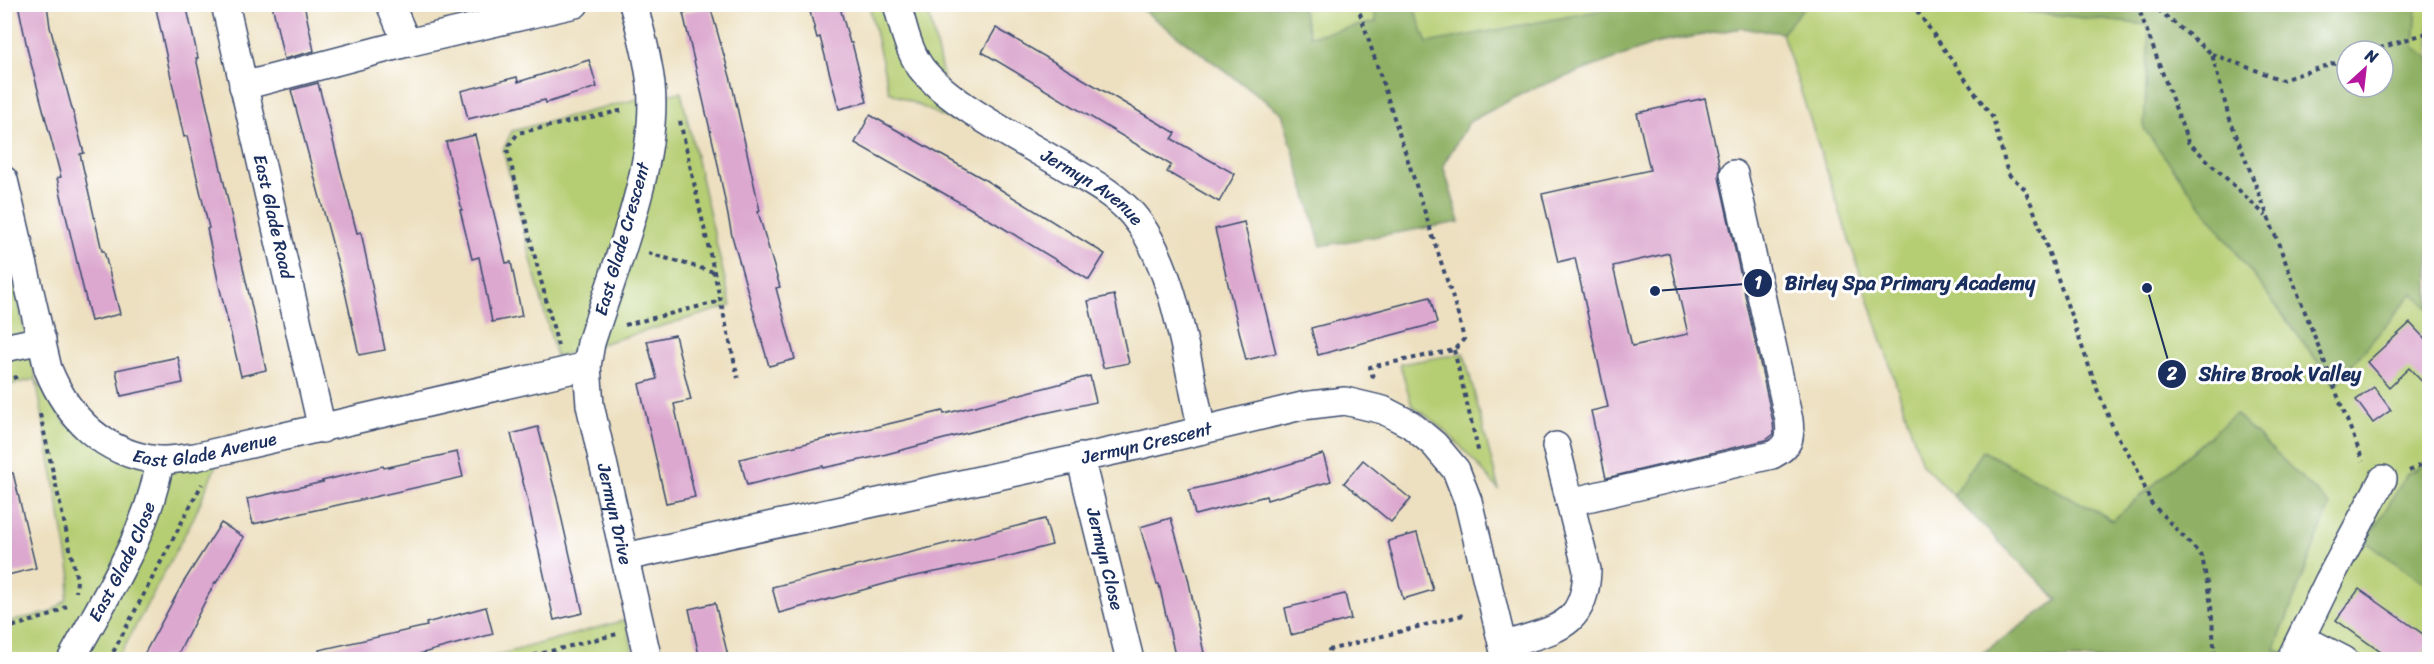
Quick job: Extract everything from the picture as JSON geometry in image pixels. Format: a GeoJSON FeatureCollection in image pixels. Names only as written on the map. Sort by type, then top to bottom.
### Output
{"type":"FeatureCollection","features":[{"type":"Feature","properties":{"kind":"street","name":"East Glade Road"},"geometry":{"type":"LineString","coordinates":[[225,4],[322,429]]}},
{"type":"Feature","properties":{"kind":"street"},"geometry":{"type":"LineString","coordinates":[[390,4],[407,43]]}},
{"type":"Feature","properties":{"kind":"street"},"geometry":{"type":"LineString","coordinates":[[243,86],[407,43],[575,4]]}},
{"type":"Feature","properties":{"kind":"street","name":"East Glade Crescent"},"geometry":{"type":"LineString","coordinates":[[576,368],[594,333],[622,246],[640,188],[649,137],[651,86],[644,44],[633,4]]}},
{"type":"Feature","properties":{"kind":"street","name":"Jermyn Avenue"},"geometry":{"type":"LineString","coordinates":[[897,4],[911,49],[921,67],[938,85],[960,103],[1106,190],[1133,215],[1152,244],[1168,284],[1202,430]]}},
{"type":"Feature","properties":{"kind":"street"},"geometry":{"type":"LineString","coordinates":[[1570,502],[1772,455],[1784,449],[1791,438],[1789,420],[1734,174]]}},
{"type":"Feature","properties":{"kind":"street","name":"East Glade Avenue"},"geometry":{"type":"LineString","coordinates":[[4,180],[48,369],[57,392],[75,417],[100,440],[129,455],[160,460],[204,455],[576,368]]}},
{"type":"Feature","properties":{"kind":"street"},"geometry":{"type":"LineString","coordinates":[[4,348],[42,340]]}},
{"type":"Feature","properties":{"kind":"street","name":"Jermyn Drive"},"geometry":{"type":"LineString","coordinates":[[576,368],[590,405],[648,660]]}},
{"type":"Feature","properties":{"kind":"street","name":"Jermyn Crescent"},"geometry":{"type":"LineString","coordinates":[[625,557],[1080,458],[1302,406],[1345,401],[1383,410],[1410,424],[1434,444],[1456,470],[1468,501],[1505,653]]}},
{"type":"Feature","properties":{"kind":"street"},"geometry":{"type":"LineString","coordinates":[[1505,653],[1561,627],[1578,612],[1586,591],[1587,570],[1556,446]]}},
{"type":"Feature","properties":{"kind":"street","name":"Jermyn Close"},"geometry":{"type":"LineString","coordinates":[[1080,458],[1130,660]]}},
{"type":"Feature","properties":{"kind":"street","name":"East Glade Close"},"geometry":{"type":"LineString","coordinates":[[71,660],[146,518],[156,485],[160,460]]}},
{"type":"Feature","properties":{"kind":"street"},"geometry":{"type":"LineString","coordinates":[[2291,660],[2329,580],[2379,485]]}},
{"type":"Feature","properties":{"kind":"street"},"geometry":{"type":"LineString","coordinates":[[2291,660],[2317,646],[2344,660]]}},
{"type":"Feature","properties":{"kind":"path"},"geometry":{"type":"LineString","coordinates":[[1357,4],[1457,311],[1464,339],[1454,350],[1370,368],[1383,410]]}},
{"type":"Feature","properties":{"kind":"path"},"geometry":{"type":"LineString","coordinates":[[1912,4],[1993,118],[2008,174],[2024,188],[2033,208],[2097,390],[2115,432],[2135,464],[2151,503],[2202,556],[2211,605],[2214,660]]}},
{"type":"Feature","properties":{"kind":"path"},"geometry":{"type":"LineString","coordinates":[[2137,4],[2188,142],[2267,217]]}},
{"type":"Feature","properties":{"kind":"path"},"geometry":{"type":"LineString","coordinates":[[2151,4],[2212,54],[2282,80],[2335,63]]}},
{"type":"Feature","properties":{"kind":"path"},"geometry":{"type":"LineString","coordinates":[[2395,43],[2430,32]]}},
{"type":"Feature","properties":{"kind":"path"},"geometry":{"type":"LineString","coordinates":[[2212,54],[2228,114],[2267,217],[2379,485]]}},
{"type":"Feature","properties":{"kind":"path"},"geometry":{"type":"LineString","coordinates":[[4,74],[11,101],[4,107]]}},
{"type":"Feature","properties":{"kind":"path"},"geometry":{"type":"LineString","coordinates":[[576,368],[507,149],[518,133],[652,105]]}},
{"type":"Feature","properties":{"kind":"path"},"geometry":{"type":"LineString","coordinates":[[679,116],[738,378]]}},
{"type":"Feature","properties":{"kind":"path"},"geometry":{"type":"LineString","coordinates":[[622,246],[714,272]]}},
{"type":"Feature","properties":{"kind":"path"},"geometry":{"type":"LineString","coordinates":[[594,333],[721,301]]}},
{"type":"Feature","properties":{"kind":"path"},"geometry":{"type":"LineString","coordinates":[[1454,350],[1481,462],[1462,485]]}},
{"type":"Feature","properties":{"kind":"path"},"geometry":{"type":"LineString","coordinates":[[38,408],[76,580],[76,596]]}},
{"type":"Feature","properties":{"kind":"path"},"geometry":{"type":"LineString","coordinates":[[109,660],[207,475],[204,455]]}},
{"type":"Feature","properties":{"kind":"path"},"geometry":{"type":"LineString","coordinates":[[4,629],[51,615],[66,608],[71,602]]}},
{"type":"Feature","properties":{"kind":"path"},"geometry":{"type":"LineString","coordinates":[[1331,660],[1329,650],[1493,607]]}},
{"type":"Feature","properties":{"kind":"path"},"geometry":{"type":"LineString","coordinates":[[516,660],[640,628]]}},
{"type":"Feature","properties":{"kind":"green space"},"geometry":{"type":"Polygon","coordinates":[[[1804,4],[1805,6],[1782,33],[1741,28],[1657,43],[1527,91],[1469,122],[1443,165],[1460,222],[1321,246],[1282,113],[1136,5],[1301,5],[1310,36],[1376,22],[1374,5],[1413,5],[1427,43],[1629,5],[1804,4]]]}},
{"type":"Feature","properties":{"kind":"green space"},"geometry":{"type":"Polygon","coordinates":[[[869,5],[927,5],[953,121],[889,92],[869,5]]]}},
{"type":"Feature","properties":{"kind":"green space"},"geometry":{"type":"Polygon","coordinates":[[[1136,5],[2429,5],[2429,659],[1974,659],[2058,600],[1922,464],[1778,21],[1282,113],[1136,5]]]}},
{"type":"Feature","properties":{"kind":"green space"},"geometry":{"type":"Polygon","coordinates":[[[1964,5],[2417,5],[2414,47],[2430,58],[2429,309],[2413,293],[2335,385],[2144,129],[2149,25],[1964,5]]]}},
{"type":"Feature","properties":{"kind":"green space"},"geometry":{"type":"Polygon","coordinates":[[[681,92],[731,306],[556,357],[503,150],[512,131],[634,100],[681,92]]]}},
{"type":"Feature","properties":{"kind":"green space"},"geometry":{"type":"Polygon","coordinates":[[[11,269],[36,379],[5,386],[5,271],[11,269]]]}},
{"type":"Feature","properties":{"kind":"green space"},"geometry":{"type":"Polygon","coordinates":[[[1464,353],[1499,490],[1448,434],[1412,406],[1400,364],[1464,353]]]}},
{"type":"Feature","properties":{"kind":"green space"},"geometry":{"type":"Polygon","coordinates":[[[36,379],[67,425],[217,463],[194,517],[118,659],[5,659],[4,622],[49,613],[66,600],[71,577],[36,379]]]}},
{"type":"Feature","properties":{"kind":"green space"},"geometry":{"type":"Polygon","coordinates":[[[2235,414],[2330,505],[2275,649],[2296,659],[1974,659],[2058,600],[1953,496],[1983,451],[2113,520],[2235,414]]]}},
{"type":"Feature","properties":{"kind":"green space"},"geometry":{"type":"Polygon","coordinates":[[[2429,462],[2429,586],[2366,542],[2407,474],[2429,462]]]}},
{"type":"Feature","properties":{"kind":"green space"},"geometry":{"type":"Polygon","coordinates":[[[626,620],[635,660],[479,660],[626,620]]]}},
{"type":"Feature","properties":{"kind":"building"},"geometry":{"type":"Polygon","coordinates":[[[18,4],[47,4],[50,27],[84,153],[80,154],[102,251],[104,251],[120,314],[91,321],[57,178],[61,177],[28,52],[18,4]]]}},
{"type":"Feature","properties":{"kind":"building"},"geometry":{"type":"Polygon","coordinates":[[[155,4],[186,4],[266,370],[241,376],[219,285],[207,229],[209,228],[187,136],[184,137],[155,4]]]}},
{"type":"Feature","properties":{"kind":"building"},"geometry":{"type":"Polygon","coordinates":[[[272,4],[304,4],[314,51],[284,59],[272,4]]]}},
{"type":"Feature","properties":{"kind":"building"},"geometry":{"type":"Polygon","coordinates":[[[808,4],[839,4],[867,102],[839,109],[820,37],[817,38],[808,4]]]}},
{"type":"Feature","properties":{"kind":"building"},"geometry":{"type":"Polygon","coordinates":[[[710,6],[731,80],[760,211],[758,212],[780,287],[776,288],[795,359],[769,366],[732,236],[683,13],[710,6]]]}},
{"type":"Feature","properties":{"kind":"building"},"geometry":{"type":"Polygon","coordinates":[[[996,28],[1176,133],[1172,139],[1235,174],[1219,202],[1167,172],[1171,165],[982,52],[996,28]]]}},
{"type":"Feature","properties":{"kind":"building"},"geometry":{"type":"Polygon","coordinates":[[[589,60],[597,87],[546,103],[545,100],[468,119],[461,91],[517,77],[518,82],[589,60]]]}},
{"type":"Feature","properties":{"kind":"building"},"geometry":{"type":"Polygon","coordinates":[[[318,83],[357,233],[361,232],[385,350],[359,355],[344,287],[291,90],[318,83]]]}},
{"type":"Feature","properties":{"kind":"building"},"geometry":{"type":"Polygon","coordinates":[[[1705,98],[1720,167],[1719,177],[1774,434],[1766,440],[1606,478],[1591,411],[1608,407],[1575,258],[1558,262],[1542,194],[1650,170],[1637,113],[1705,98]],[[1669,253],[1613,266],[1632,346],[1688,334],[1669,253]]]}},
{"type":"Feature","properties":{"kind":"building"},"geometry":{"type":"Polygon","coordinates":[[[870,115],[982,178],[1105,254],[1089,280],[980,214],[855,143],[870,115]]]}},
{"type":"Feature","properties":{"kind":"building"},"geometry":{"type":"Polygon","coordinates":[[[475,135],[506,263],[511,262],[522,316],[492,322],[479,257],[472,259],[446,142],[475,135]]]}},
{"type":"Feature","properties":{"kind":"building"},"geometry":{"type":"Polygon","coordinates":[[[1244,222],[1276,353],[1246,360],[1215,229],[1244,222]]]}},
{"type":"Feature","properties":{"kind":"building"},"geometry":{"type":"Polygon","coordinates":[[[1114,295],[1129,363],[1103,368],[1088,301],[1114,295]]]}},
{"type":"Feature","properties":{"kind":"building"},"geometry":{"type":"Polygon","coordinates":[[[1430,297],[1437,323],[1318,355],[1311,328],[1430,297]]]}},
{"type":"Feature","properties":{"kind":"building"},"geometry":{"type":"Polygon","coordinates":[[[2410,323],[2430,344],[2430,390],[2409,368],[2389,387],[2367,362],[2410,323]]]}},
{"type":"Feature","properties":{"kind":"building"},"geometry":{"type":"Polygon","coordinates":[[[675,335],[691,400],[674,404],[695,497],[666,503],[639,384],[657,379],[647,341],[675,335]]]}},
{"type":"Feature","properties":{"kind":"building"},"geometry":{"type":"Polygon","coordinates":[[[178,357],[183,383],[121,396],[116,370],[178,357]]]}},
{"type":"Feature","properties":{"kind":"building"},"geometry":{"type":"Polygon","coordinates":[[[1090,376],[1096,402],[1036,415],[879,456],[823,468],[823,466],[747,485],[740,459],[943,411],[944,414],[1090,376]]]}},
{"type":"Feature","properties":{"kind":"building"},"geometry":{"type":"Polygon","coordinates":[[[2374,387],[2391,410],[2373,423],[2356,400],[2374,387]]]}},
{"type":"Feature","properties":{"kind":"building"},"geometry":{"type":"Polygon","coordinates":[[[538,427],[583,613],[554,620],[511,434],[538,427]]]}},
{"type":"Feature","properties":{"kind":"building"},"geometry":{"type":"Polygon","coordinates":[[[457,452],[463,477],[253,524],[247,499],[383,466],[384,468],[457,452]]]}},
{"type":"Feature","properties":{"kind":"building"},"geometry":{"type":"Polygon","coordinates":[[[1323,454],[1331,481],[1267,500],[1266,496],[1195,515],[1189,490],[1246,477],[1323,454]]]}},
{"type":"Feature","properties":{"kind":"building"},"geometry":{"type":"Polygon","coordinates":[[[1363,460],[1411,499],[1391,522],[1344,483],[1363,460]]]}},
{"type":"Feature","properties":{"kind":"building"},"geometry":{"type":"Polygon","coordinates":[[[13,473],[36,568],[4,576],[4,474],[13,473]]]}},
{"type":"Feature","properties":{"kind":"building"},"geometry":{"type":"Polygon","coordinates":[[[1171,518],[1188,578],[1204,653],[1176,660],[1159,584],[1157,584],[1140,527],[1171,518]]]}},
{"type":"Feature","properties":{"kind":"building"},"geometry":{"type":"Polygon","coordinates":[[[1045,519],[1052,545],[994,560],[906,578],[779,613],[772,587],[1045,519]]]}},
{"type":"Feature","properties":{"kind":"building"},"geometry":{"type":"Polygon","coordinates":[[[221,523],[244,537],[215,582],[175,660],[141,660],[183,583],[221,523]]]}},
{"type":"Feature","properties":{"kind":"building"},"geometry":{"type":"Polygon","coordinates":[[[1417,533],[1433,590],[1403,599],[1388,541],[1417,533]]]}},
{"type":"Feature","properties":{"kind":"building"},"geometry":{"type":"Polygon","coordinates":[[[2359,589],[2430,639],[2430,643],[2417,660],[2392,660],[2336,620],[2359,589]]]}},
{"type":"Feature","properties":{"kind":"building"},"geometry":{"type":"Polygon","coordinates":[[[1345,594],[1351,619],[1291,635],[1285,608],[1345,594]]]}},
{"type":"Feature","properties":{"kind":"building"},"geometry":{"type":"Polygon","coordinates":[[[715,603],[728,656],[700,660],[689,609],[715,603]]]}},
{"type":"Feature","properties":{"kind":"building"},"geometry":{"type":"Polygon","coordinates":[[[486,607],[493,634],[419,654],[420,657],[408,660],[320,660],[319,650],[427,626],[426,623],[486,607]]]}},
{"type":"Feature","properties":{"kind":"place","name":"Shire Brook Valley"},"geometry":{"type":"Point","coordinates":[2147,288]}},
{"type":"Feature","properties":{"kind":"place","name":"Birley Spa Primary Academy"},"geometry":{"type":"Point","coordinates":[1655,291]}}]}
